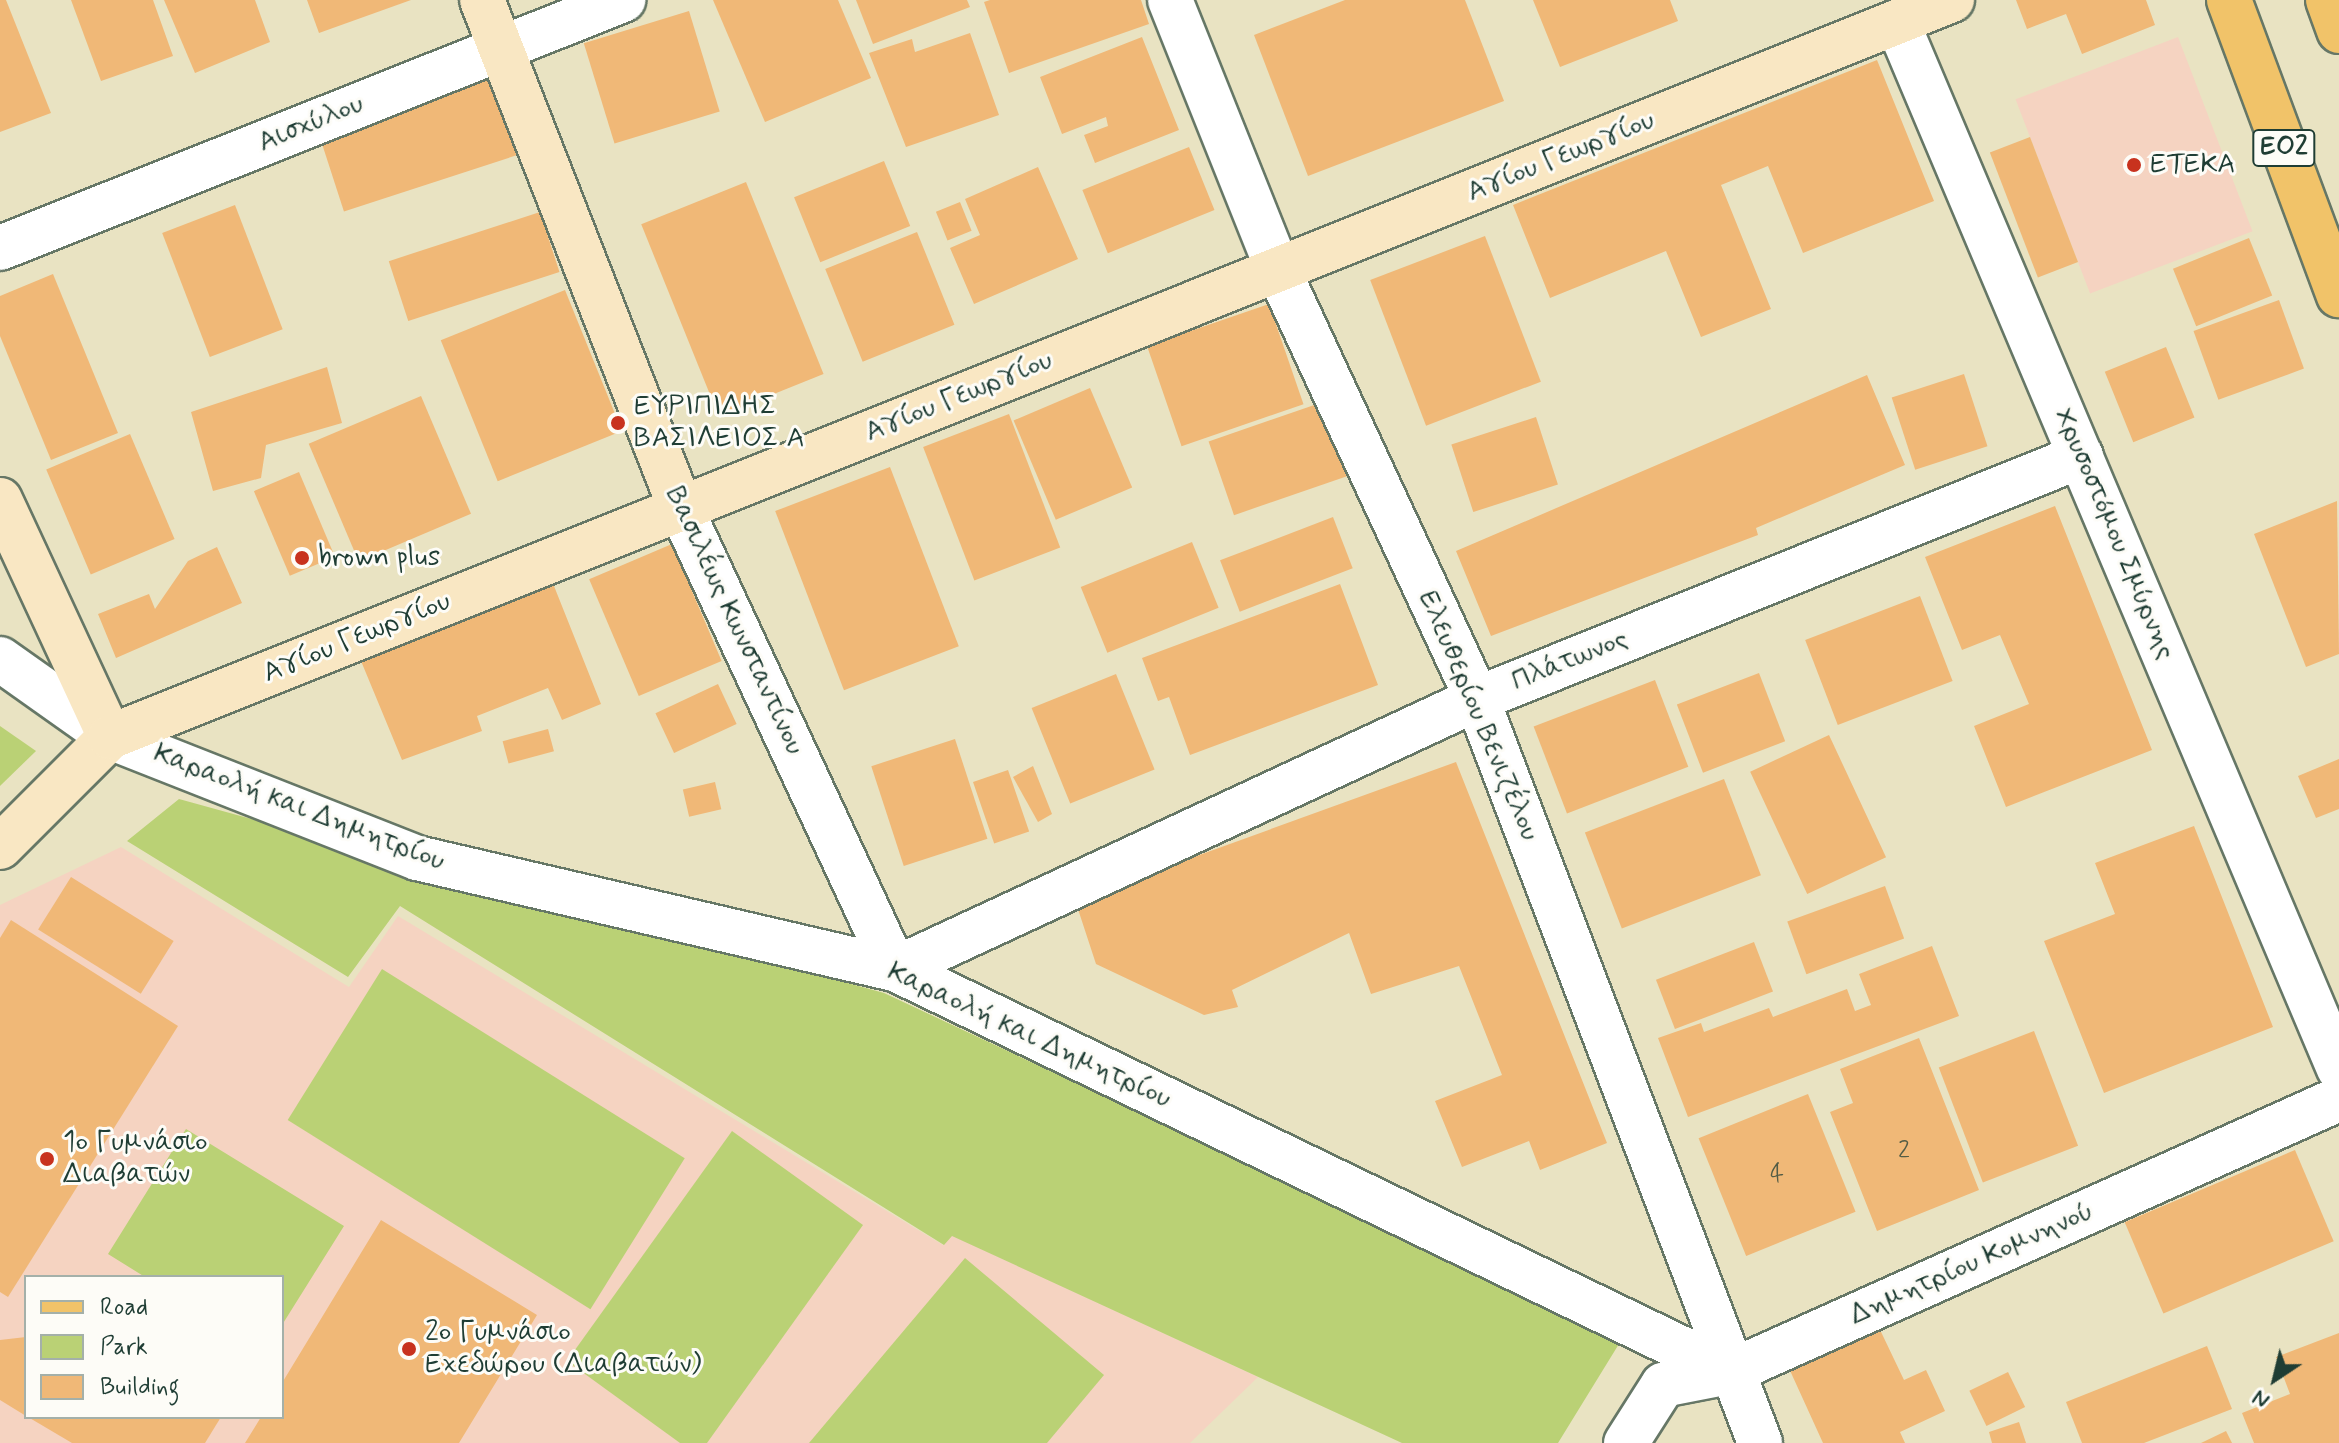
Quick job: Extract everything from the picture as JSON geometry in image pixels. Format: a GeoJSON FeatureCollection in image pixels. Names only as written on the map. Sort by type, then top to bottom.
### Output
{"type":"FeatureCollection","features":[{"type":"Feature","properties":{"kind":"main road","name":"ΕΟ2"},"geometry":{"type":"LineString","coordinates":[[2229,0],[2339,295]]}},
{"type":"Feature","properties":{"kind":"main road"},"geometry":{"type":"LineString","coordinates":[[2328,0],[2339,31]]}},
{"type":"Feature","properties":{"kind":"street","name":"Βασιλέως Κωνσταντίνου"},"geometry":{"type":"LineString","coordinates":[[482,0],[681,509],[895,969]]}},
{"type":"Feature","properties":{"kind":"street","name":"Αισχύλου"},"geometry":{"type":"LineString","coordinates":[[0,248],[623,0]]}},
{"type":"Feature","properties":{"kind":"street","name":"Ελευθερίου Βενιζέλου"},"geometry":{"type":"LineString","coordinates":[[1170,0],[1278,270],[1477,699],[1730,1372],[1760,1443]]}},
{"type":"Feature","properties":{"kind":"street","name":"Αγίου Γεωργίου"},"geometry":{"type":"LineString","coordinates":[[0,847],[110,737],[1278,270],[1892,11],[1952,0]]}},
{"type":"Feature","properties":{"kind":"street","name":"Χρυσοστόμου Σμύρνης"},"geometry":{"type":"LineString","coordinates":[[1892,11],[2339,1069]]}},
{"type":"Feature","properties":{"kind":"street","name":"Πλάτωνος"},"geometry":{"type":"LineString","coordinates":[[895,969],[1477,699],[2081,456]]}},
{"type":"Feature","properties":{"kind":"street"},"geometry":{"type":"LineString","coordinates":[[0,500],[110,737]]}},
{"type":"Feature","properties":{"kind":"street","name":"Καραολή και Δημητρίου"},"geometry":{"type":"LineString","coordinates":[[0,659],[110,737],[417,858],[895,969],[1730,1372]]}},
{"type":"Feature","properties":{"kind":"street","name":"Δημητρίου Κομνηνού"},"geometry":{"type":"LineString","coordinates":[[1626,1443],[1663,1385],[1730,1372],[2339,1099]]}},
{"type":"Feature","properties":{"kind":"shaded area","name":"ΕΤΕΚΑ"},"geometry":{"type":"Polygon","coordinates":[[[2178,37],[2253,231],[2090,294],[2016,99],[2178,37]]]}},
{"type":"Feature","properties":{"kind":"shaded area"},"geometry":{"type":"Polygon","coordinates":[[[121,847],[349,987],[398,916],[943,1245],[951,1235],[1258,1377],[1190,1443],[0,1443],[0,905],[121,847]]]}},
{"type":"Feature","properties":{"kind":"green space"},"geometry":{"type":"Polygon","coordinates":[[[0,726],[36,751],[0,786],[0,726]]]}},
{"type":"Feature","properties":{"kind":"green space"},"geometry":{"type":"Polygon","coordinates":[[[179,799],[884,993],[1622,1339],[1558,1443],[1402,1443],[952,1236],[944,1245],[400,906],[348,977],[127,841],[179,799]]]}},
{"type":"Feature","properties":{"kind":"green space"},"geometry":{"type":"Polygon","coordinates":[[[382,969],[685,1158],[590,1309],[288,1120],[382,969]]]}},
{"type":"Feature","properties":{"kind":"green space"},"geometry":{"type":"Polygon","coordinates":[[[186,1129],[344,1226],[284,1322],[284,1275],[142,1275],[108,1254],[186,1129]]]}},
{"type":"Feature","properties":{"kind":"green space"},"geometry":{"type":"Polygon","coordinates":[[[732,1131],[863,1225],[707,1443],[680,1443],[567,1361],[732,1131]]]}},
{"type":"Feature","properties":{"kind":"green space"},"geometry":{"type":"Polygon","coordinates":[[[965,1258],[1104,1375],[1047,1443],[809,1443],[965,1258]]]}},
{"type":"Feature","properties":{"kind":"building"},"geometry":{"type":"Polygon","coordinates":[[[0,0],[6,0],[51,113],[0,132],[0,0]]]}},
{"type":"Feature","properties":{"kind":"building"},"geometry":{"type":"Polygon","coordinates":[[[71,0],[153,0],[173,56],[101,81],[71,0]]]}},
{"type":"Feature","properties":{"kind":"building"},"geometry":{"type":"Polygon","coordinates":[[[164,0],[255,0],[270,42],[195,73],[164,0]]]}},
{"type":"Feature","properties":{"kind":"building"},"geometry":{"type":"Polygon","coordinates":[[[307,0],[411,0],[319,33],[307,0]]]}},
{"type":"Feature","properties":{"kind":"building"},"geometry":{"type":"Polygon","coordinates":[[[713,0],[838,0],[871,78],[765,122],[713,0]]]}},
{"type":"Feature","properties":{"kind":"building"},"geometry":{"type":"Polygon","coordinates":[[[856,0],[967,0],[970,7],[873,44],[856,0]]]}},
{"type":"Feature","properties":{"kind":"building"},"geometry":{"type":"Polygon","coordinates":[[[1141,0],[1149,24],[1009,73],[984,2],[1141,0]]]}},
{"type":"Feature","properties":{"kind":"building"},"geometry":{"type":"Polygon","coordinates":[[[1345,0],[1465,0],[1504,101],[1308,176],[1254,35],[1345,0]]]}},
{"type":"Feature","properties":{"kind":"building"},"geometry":{"type":"Polygon","coordinates":[[[1533,0],[1670,0],[1678,21],[1560,67],[1533,0]]]}},
{"type":"Feature","properties":{"kind":"building"},"geometry":{"type":"Polygon","coordinates":[[[2016,0],[2146,0],[2155,25],[2082,54],[2066,14],[2027,29],[2016,0]]]}},
{"type":"Feature","properties":{"kind":"building"},"geometry":{"type":"Polygon","coordinates":[[[689,11],[720,111],[615,144],[584,43],[689,11]]]}},
{"type":"Feature","properties":{"kind":"building"},"geometry":{"type":"Polygon","coordinates":[[[970,33],[999,115],[906,147],[869,53],[912,39],[915,52],[970,33]]]}},
{"type":"Feature","properties":{"kind":"building"},"geometry":{"type":"Polygon","coordinates":[[[1142,37],[1179,130],[1095,163],[1084,135],[1108,126],[1106,117],[1062,134],[1040,77],[1142,37]]]}},
{"type":"Feature","properties":{"kind":"building"},"geometry":{"type":"Polygon","coordinates":[[[1877,60],[1934,201],[1803,253],[1768,166],[1721,185],[1771,309],[1701,337],[1666,251],[1550,298],[1513,205],[1877,60]]]}},
{"type":"Feature","properties":{"kind":"building"},"geometry":{"type":"Polygon","coordinates":[[[494,68],[522,154],[344,211],[316,126],[494,68]]]}},
{"type":"Feature","properties":{"kind":"building"},"geometry":{"type":"Polygon","coordinates":[[[2030,137],[2078,262],[2038,278],[1990,152],[2030,137]]]}},
{"type":"Feature","properties":{"kind":"building"},"geometry":{"type":"Polygon","coordinates":[[[1189,147],[1214,210],[1108,253],[1082,190],[1189,147]]]}},
{"type":"Feature","properties":{"kind":"building"},"geometry":{"type":"Polygon","coordinates":[[[884,161],[910,226],[820,262],[794,197],[884,161]]]}},
{"type":"Feature","properties":{"kind":"building"},"geometry":{"type":"Polygon","coordinates":[[[1038,167],[1078,259],[974,304],[950,248],[980,235],[965,199],[1038,167]]]}},
{"type":"Feature","properties":{"kind":"building"},"geometry":{"type":"Polygon","coordinates":[[[746,182],[824,374],[719,416],[641,224],[746,182]]]}},
{"type":"Feature","properties":{"kind":"building"},"geometry":{"type":"Polygon","coordinates":[[[960,202],[972,231],[948,240],[936,212],[960,202]]]}},
{"type":"Feature","properties":{"kind":"building"},"geometry":{"type":"Polygon","coordinates":[[[235,205],[283,329],[210,357],[162,233],[235,205]]]}},
{"type":"Feature","properties":{"kind":"building"},"geometry":{"type":"Polygon","coordinates":[[[540,212],[559,272],[408,321],[389,261],[540,212]]]}},
{"type":"Feature","properties":{"kind":"building"},"geometry":{"type":"Polygon","coordinates":[[[917,232],[954,325],[863,362],[825,269],[917,232]]]}},
{"type":"Feature","properties":{"kind":"building"},"geometry":{"type":"Polygon","coordinates":[[[1485,236],[1541,382],[1426,426],[1370,280],[1485,236]]]}},
{"type":"Feature","properties":{"kind":"building"},"geometry":{"type":"Polygon","coordinates":[[[2249,238],[2272,295],[2196,326],[2173,269],[2249,238]]]}},
{"type":"Feature","properties":{"kind":"building"},"geometry":{"type":"Polygon","coordinates":[[[53,274],[118,433],[51,460],[0,336],[0,296],[53,274]]]}},
{"type":"Feature","properties":{"kind":"building"},"geometry":{"type":"Polygon","coordinates":[[[565,290],[622,431],[498,481],[441,340],[565,290]]]}},
{"type":"Feature","properties":{"kind":"building"},"geometry":{"type":"Polygon","coordinates":[[[2279,300],[2304,369],[2218,400],[2193,331],[2279,300]]]}},
{"type":"Feature","properties":{"kind":"building"},"geometry":{"type":"Polygon","coordinates":[[[1269,304],[1304,404],[1182,446],[1147,346],[1269,304]]]}},
{"type":"Feature","properties":{"kind":"building"},"geometry":{"type":"Polygon","coordinates":[[[2166,347],[2194,417],[2133,442],[2105,372],[2166,347]]]}},
{"type":"Feature","properties":{"kind":"building"},"geometry":{"type":"Polygon","coordinates":[[[327,367],[342,423],[266,445],[261,478],[213,491],[191,412],[327,367]]]}},
{"type":"Feature","properties":{"kind":"building"},"geometry":{"type":"Polygon","coordinates":[[[1964,374],[1987,446],[1915,470],[1892,397],[1964,374]]]}},
{"type":"Feature","properties":{"kind":"building"},"geometry":{"type":"Polygon","coordinates":[[[1867,375],[1905,465],[1756,528],[1758,535],[1491,636],[1456,551],[1867,375]]]}},
{"type":"Feature","properties":{"kind":"building"},"geometry":{"type":"Polygon","coordinates":[[[1090,388],[1132,487],[1056,520],[1014,420],[1090,388]]]}},
{"type":"Feature","properties":{"kind":"building"},"geometry":{"type":"Polygon","coordinates":[[[421,396],[471,514],[359,561],[309,444],[421,396]]]}},
{"type":"Feature","properties":{"kind":"building"},"geometry":{"type":"Polygon","coordinates":[[[1323,402],[1348,476],[1234,515],[1209,441],[1323,402]]]}},
{"type":"Feature","properties":{"kind":"building"},"geometry":{"type":"Polygon","coordinates":[[[1009,414],[1060,548],[974,580],[923,447],[1009,414]]]}},
{"type":"Feature","properties":{"kind":"building"},"geometry":{"type":"Polygon","coordinates":[[[1536,417],[1558,485],[1473,512],[1451,445],[1536,417]]]}},
{"type":"Feature","properties":{"kind":"building"},"geometry":{"type":"Polygon","coordinates":[[[130,434],[175,539],[91,574],[46,470],[130,434]]]}},
{"type":"Feature","properties":{"kind":"building"},"geometry":{"type":"Polygon","coordinates":[[[890,467],[959,646],[844,690],[775,511],[890,467]]]}},
{"type":"Feature","properties":{"kind":"building"},"geometry":{"type":"Polygon","coordinates":[[[299,472],[335,557],[290,576],[254,491],[299,472]]]}},
{"type":"Feature","properties":{"kind":"building"},"geometry":{"type":"Polygon","coordinates":[[[2337,501],[2339,654],[2306,667],[2254,534],[2337,501]]]}},
{"type":"Feature","properties":{"kind":"building"},"geometry":{"type":"Polygon","coordinates":[[[2055,506],[2152,750],[2006,807],[1974,726],[2029,704],[2000,635],[1962,650],[1925,557],[2055,506]]]}},
{"type":"Feature","properties":{"kind":"building"},"geometry":{"type":"Polygon","coordinates":[[[1333,517],[1353,568],[1240,612],[1220,560],[1333,517]]]}},
{"type":"Feature","properties":{"kind":"building"},"geometry":{"type":"Polygon","coordinates":[[[1192,542],[1219,608],[1107,653],[1081,587],[1192,542]]]}},
{"type":"Feature","properties":{"kind":"building"},"geometry":{"type":"Polygon","coordinates":[[[672,544],[722,661],[639,696],[589,579],[672,544]]]}},
{"type":"Feature","properties":{"kind":"building"},"geometry":{"type":"Polygon","coordinates":[[[217,547],[242,603],[116,658],[98,614],[149,594],[155,609],[188,561],[217,547]]]}},
{"type":"Feature","properties":{"kind":"building"},"geometry":{"type":"Polygon","coordinates":[[[552,581],[601,704],[562,720],[548,688],[477,716],[482,731],[402,760],[361,661],[552,581]]]}},
{"type":"Feature","properties":{"kind":"building"},"geometry":{"type":"Polygon","coordinates":[[[1340,584],[1378,685],[1190,755],[1169,697],[1158,701],[1142,658],[1340,584]]]}},
{"type":"Feature","properties":{"kind":"building"},"geometry":{"type":"Polygon","coordinates":[[[1920,596],[1953,681],[1838,725],[1805,640],[1920,596]]]}},
{"type":"Feature","properties":{"kind":"building"},"geometry":{"type":"Polygon","coordinates":[[[1759,673],[1785,741],[1703,773],[1677,705],[1759,673]]]}},
{"type":"Feature","properties":{"kind":"building"},"geometry":{"type":"Polygon","coordinates":[[[1116,674],[1155,769],[1070,804],[1032,708],[1116,674]]]}},
{"type":"Feature","properties":{"kind":"building"},"geometry":{"type":"Polygon","coordinates":[[[1655,680],[1688,767],[1567,813],[1534,727],[1655,680]]]}},
{"type":"Feature","properties":{"kind":"building"},"geometry":{"type":"Polygon","coordinates":[[[718,684],[737,724],[674,753],[655,713],[718,684]]]}},
{"type":"Feature","properties":{"kind":"building"},"geometry":{"type":"Polygon","coordinates":[[[548,729],[554,751],[509,763],[503,741],[548,729]]]}},
{"type":"Feature","properties":{"kind":"building"},"geometry":{"type":"Polygon","coordinates":[[[1829,735],[1886,857],[1807,894],[1750,772],[1829,735]]]}},
{"type":"Feature","properties":{"kind":"building"},"geometry":{"type":"Polygon","coordinates":[[[955,739],[987,839],[904,866],[871,766],[955,739]]]}},
{"type":"Feature","properties":{"kind":"building"},"geometry":{"type":"Polygon","coordinates":[[[2339,759],[2339,809],[2316,818],[2298,776],[2339,759]]]}},
{"type":"Feature","properties":{"kind":"building"},"geometry":{"type":"Polygon","coordinates":[[[1456,762],[1607,1143],[1540,1170],[1529,1141],[1462,1167],[1435,1101],[1502,1075],[1459,966],[1371,994],[1349,933],[1232,990],[1238,1007],[1204,1015],[1096,964],[1075,900],[1456,762]]]}},
{"type":"Feature","properties":{"kind":"building"},"geometry":{"type":"Polygon","coordinates":[[[1033,766],[1052,814],[1038,822],[1013,777],[1033,766]]]}},
{"type":"Feature","properties":{"kind":"building"},"geometry":{"type":"Polygon","coordinates":[[[1008,770],[1029,831],[994,844],[973,782],[1008,770]]]}},
{"type":"Feature","properties":{"kind":"building"},"geometry":{"type":"Polygon","coordinates":[[[1724,779],[1761,875],[1622,929],[1585,832],[1724,779]]]}},
{"type":"Feature","properties":{"kind":"building"},"geometry":{"type":"Polygon","coordinates":[[[715,782],[721,809],[689,817],[683,789],[715,782]]]}},
{"type":"Feature","properties":{"kind":"building"},"geometry":{"type":"Polygon","coordinates":[[[2194,826],[2273,1027],[2104,1093],[2044,941],[2115,914],[2095,863],[2194,826]]]}},
{"type":"Feature","properties":{"kind":"building"},"geometry":{"type":"Polygon","coordinates":[[[71,877],[174,941],[141,994],[38,930],[71,877]]]}},
{"type":"Feature","properties":{"kind":"building"},"geometry":{"type":"Polygon","coordinates":[[[1885,886],[1904,939],[1806,974],[1787,922],[1885,886]]]}},
{"type":"Feature","properties":{"kind":"building","name":"1ο Γυμνάσιο Διαβατών"},"geometry":{"type":"Polygon","coordinates":[[[11,920],[178,1026],[8,1297],[0,1292],[0,938],[11,920]]]}},
{"type":"Feature","properties":{"kind":"building"},"geometry":{"type":"Polygon","coordinates":[[[1754,942],[1773,991],[1675,1029],[1656,980],[1754,942]]]}},
{"type":"Feature","properties":{"kind":"building"},"geometry":{"type":"Polygon","coordinates":[[[1932,946],[1959,1016],[1688,1117],[1658,1038],[1701,1023],[1704,1032],[1769,1008],[1773,1017],[1847,989],[1855,1011],[1871,1005],[1859,974],[1932,946]]]}},
{"type":"Feature","properties":{"kind":"building"},"geometry":{"type":"Polygon","coordinates":[[[2034,1031],[2078,1146],[1983,1182],[1939,1068],[2034,1031]]]}},
{"type":"Feature","properties":{"kind":"building"},"geometry":{"type":"Polygon","coordinates":[[[1919,1038],[1979,1190],[1877,1231],[1830,1112],[1853,1103],[1840,1069],[1919,1038]]]}},
{"type":"Feature","properties":{"kind":"building"},"geometry":{"type":"Polygon","coordinates":[[[1808,1094],[1856,1212],[1746,1256],[1699,1138],[1808,1094]]]}},
{"type":"Feature","properties":{"kind":"building"},"geometry":{"type":"Polygon","coordinates":[[[2295,1150],[2334,1241],[2163,1313],[2125,1222],[2295,1150]]]}},
{"type":"Feature","properties":{"kind":"building","name":"2ο Γυμνάσιο Εχεδώρου (Διαβατών)"},"geometry":{"type":"Polygon","coordinates":[[[381,1220],[537,1315],[459,1443],[245,1443],[260,1419],[284,1419],[284,1380],[381,1220]]]}},
{"type":"Feature","properties":{"kind":"building"},"geometry":{"type":"Polygon","coordinates":[[[1872,1313],[1904,1380],[1926,1370],[1945,1411],[1900,1432],[1905,1443],[1823,1443],[1782,1353],[1872,1313]]]}},
{"type":"Feature","properties":{"kind":"building"},"geometry":{"type":"Polygon","coordinates":[[[2339,1333],[2339,1443],[2254,1443],[2242,1413],[2290,1394],[2276,1357],[2339,1333]]]}},
{"type":"Feature","properties":{"kind":"building"},"geometry":{"type":"Polygon","coordinates":[[[24,1337],[24,1415],[0,1400],[0,1340],[24,1337]]]}},
{"type":"Feature","properties":{"kind":"building"},"geometry":{"type":"Polygon","coordinates":[[[2207,1346],[2232,1409],[2144,1443],[2082,1443],[2066,1402],[2207,1346]]]}},
{"type":"Feature","properties":{"kind":"building"},"geometry":{"type":"Polygon","coordinates":[[[2008,1372],[2025,1407],[1986,1426],[1969,1391],[2008,1372]]]}},
{"type":"Feature","properties":{"kind":"building"},"geometry":{"type":"Polygon","coordinates":[[[31,1419],[220,1419],[205,1443],[72,1443],[31,1419]]]}},
{"type":"Feature","properties":{"kind":"building"},"geometry":{"type":"Polygon","coordinates":[[[2019,1422],[2026,1443],[1992,1443],[1989,1432],[2019,1422]]]}},
{"type":"Feature","properties":{"kind":"building"},"geometry":{"type":"Polygon","coordinates":[[[2226,1431],[2232,1443],[2201,1443],[2226,1431]]]}},
{"type":"Feature","properties":{"kind":"place","name":"ΕΤΕΚΑ"},"geometry":{"type":"Point","coordinates":[2134,165]}},
{"type":"Feature","properties":{"kind":"place","name":"ΕΥΡΙΠΙΔΗΣ ΒΑΣΙΛΕΙΟΣ Α"},"geometry":{"type":"Point","coordinates":[618,423]}},
{"type":"Feature","properties":{"kind":"place","name":"brown plus"},"geometry":{"type":"Point","coordinates":[302,558]}},
{"type":"Feature","properties":{"kind":"place","name":"1ο Γυμνάσιο Διαβατών"},"geometry":{"type":"Point","coordinates":[47,1159]}},
{"type":"Feature","properties":{"kind":"place","name":"2ο Γυμνάσιο Εχεδώρου (Διαβατών)"},"geometry":{"type":"Point","coordinates":[409,1349]}}]}
